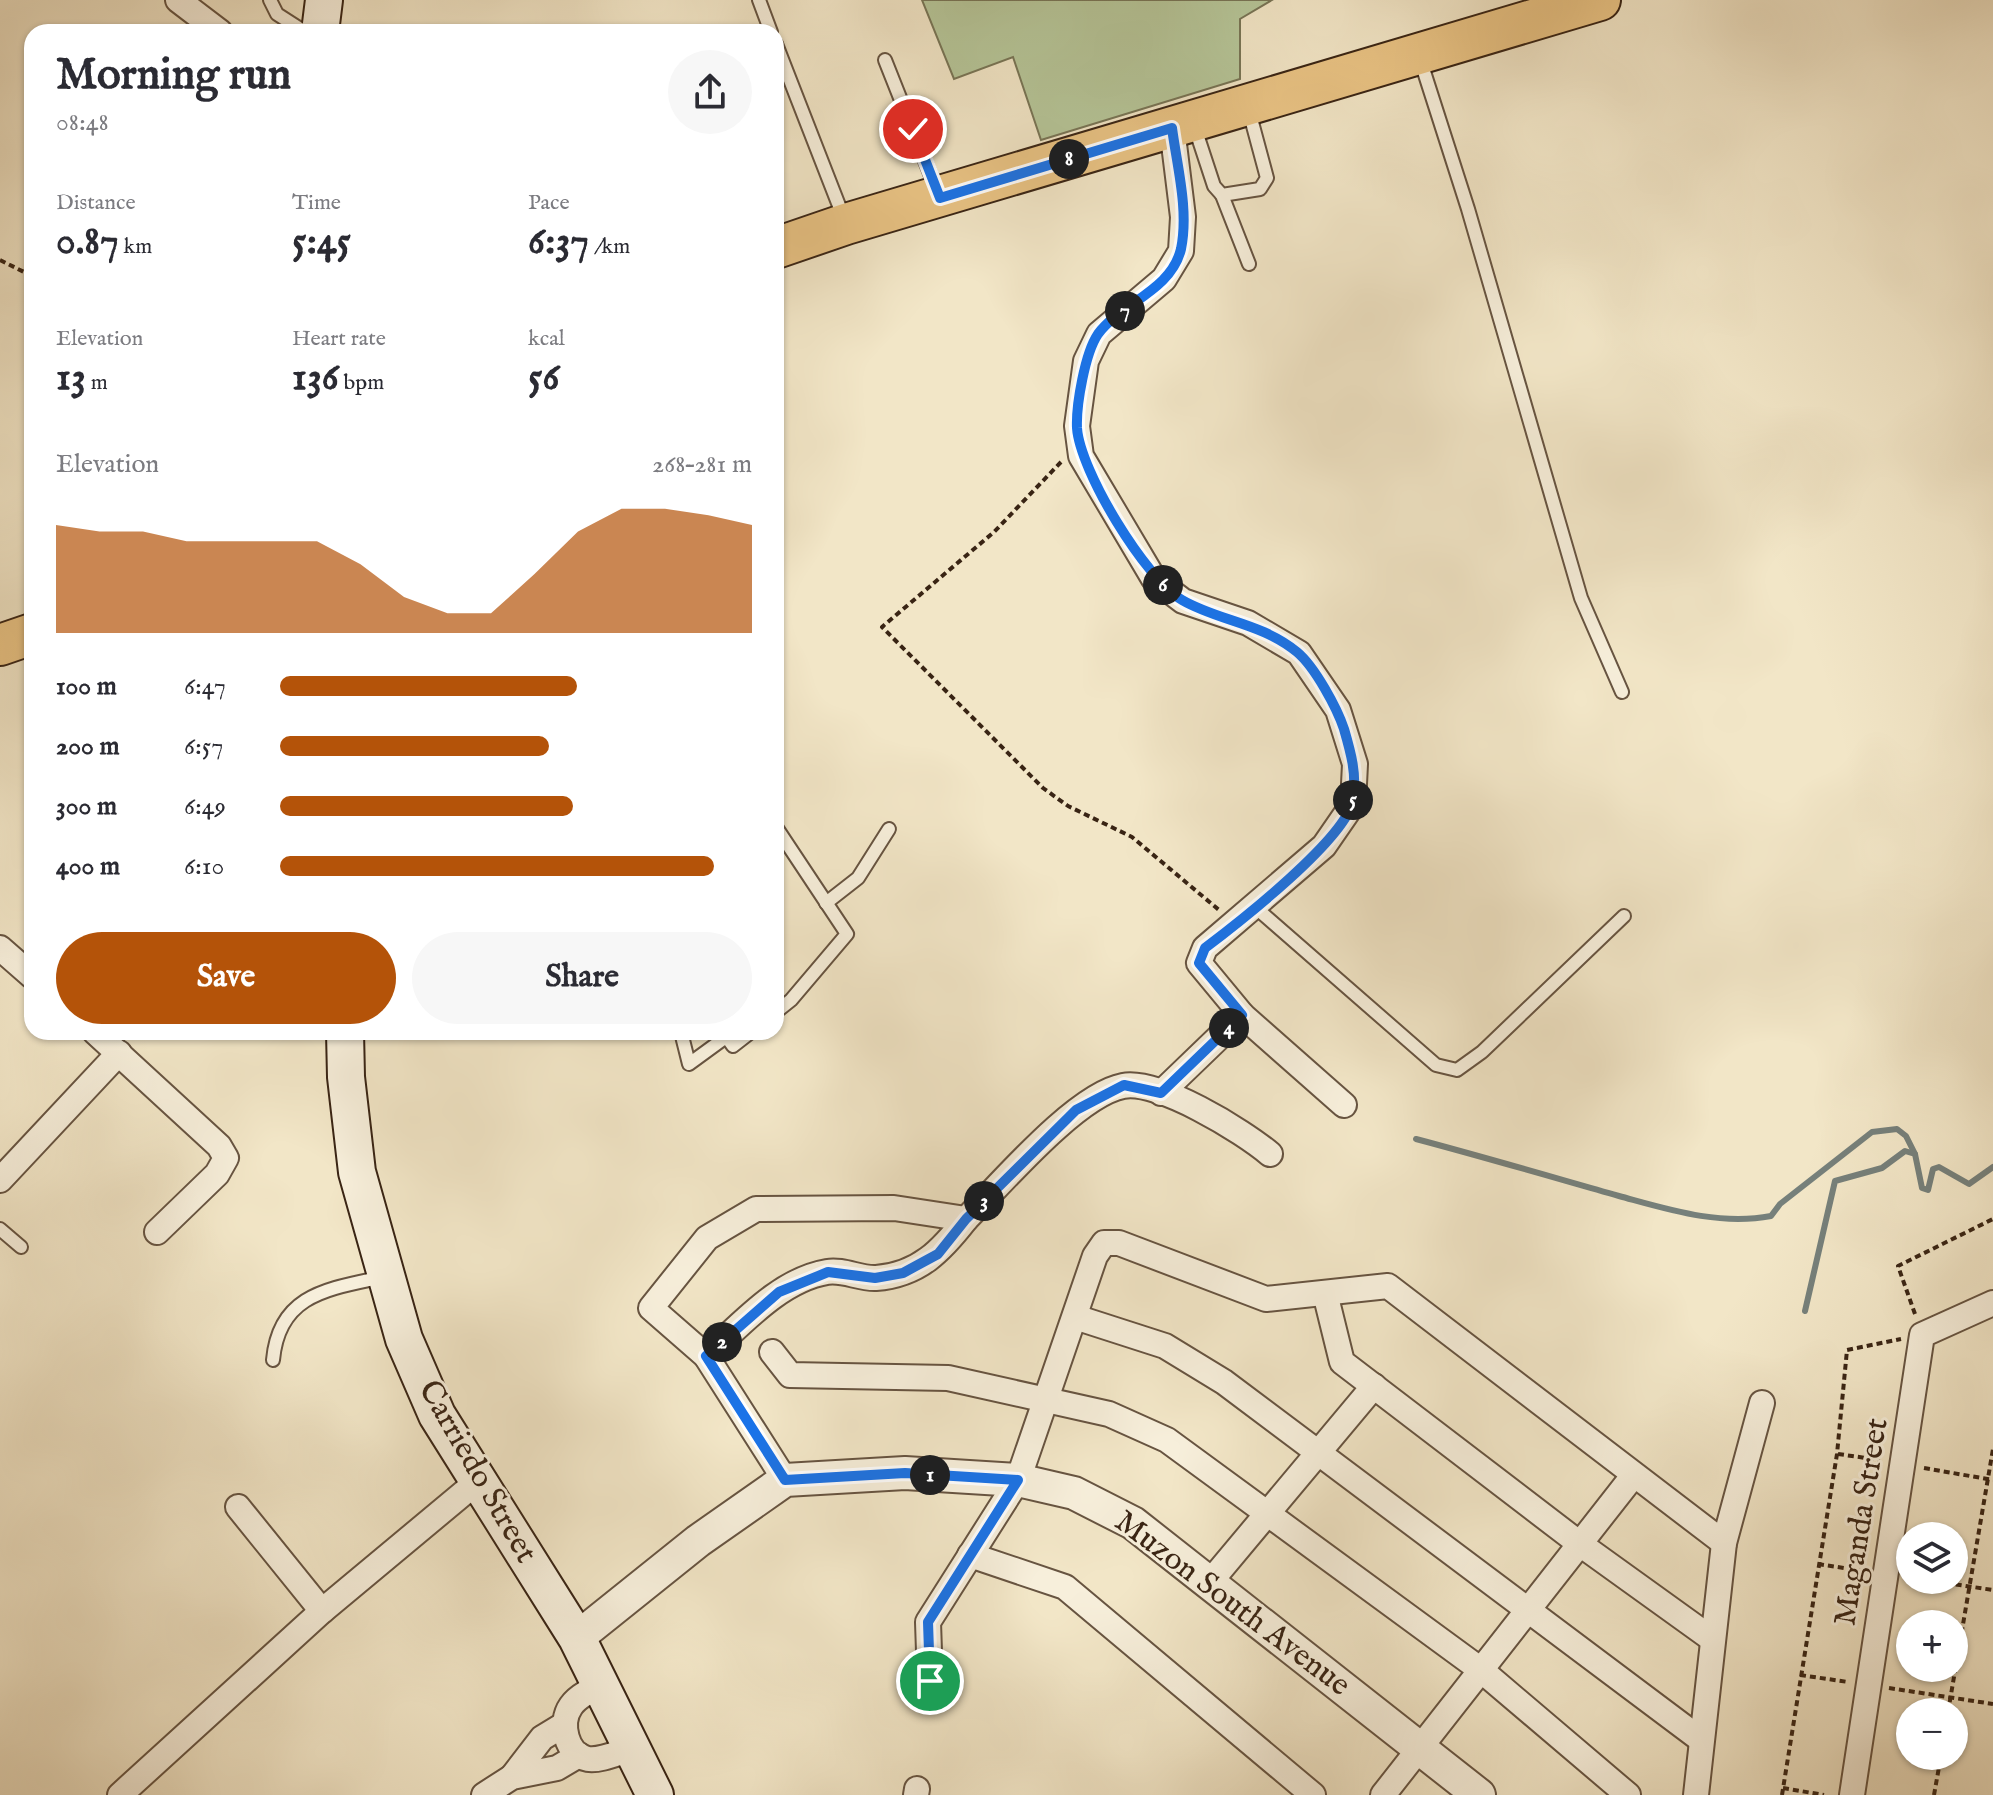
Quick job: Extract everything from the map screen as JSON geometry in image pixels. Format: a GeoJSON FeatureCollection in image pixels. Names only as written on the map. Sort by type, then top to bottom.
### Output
{"type":"FeatureCollection","features":[{"type":"Feature","properties":{"kind":"main road"},"geometry":{"type":"LineString","coordinates":[[321,24],[324,0]]}},
{"type":"Feature","properties":{"kind":"main road"},"geometry":{"type":"LineString","coordinates":[[784,245],[846,224],[1600,0]]}},
{"type":"Feature","properties":{"kind":"main road"},"geometry":{"type":"LineString","coordinates":[[0,645],[24,637]]}},
{"type":"Feature","properties":{"kind":"main road","name":"Carriedo Street"},"geometry":{"type":"LineString","coordinates":[[345,1040],[346,1077],[357,1172],[404,1339],[437,1415],[577,1638],[655,1795]]}},
{"type":"Feature","properties":{"kind":"street"},"geometry":{"type":"LineString","coordinates":[[178,0],[210,24]]}},
{"type":"Feature","properties":{"kind":"street"},"geometry":{"type":"LineString","coordinates":[[1183,125],[1181,251],[1164,279],[1099,334],[1086,361],[1077,426],[1081,456],[1154,579],[1183,601],[1248,623],[1299,653],[1338,710],[1355,764],[1353,804],[1324,846],[1235,926],[1205,948],[1199,963],[1242,1015],[1344,1105]]}},
{"type":"Feature","properties":{"kind":"street"},"geometry":{"type":"LineString","coordinates":[[0,948],[24,969]]}},
{"type":"Feature","properties":{"kind":"street"},"geometry":{"type":"LineString","coordinates":[[1161,1093],[1242,1015]]}},
{"type":"Feature","properties":{"kind":"street"},"geometry":{"type":"LineString","coordinates":[[104,1040],[219,1146],[226,1158],[217,1174],[157,1232]]}},
{"type":"Feature","properties":{"kind":"street"},"geometry":{"type":"LineString","coordinates":[[0,1180],[119,1053]]}},
{"type":"Feature","properties":{"kind":"street"},"geometry":{"type":"LineString","coordinates":[[706,1356],[779,1292],[828,1272],[875,1278],[903,1273],[938,1254],[966,1219],[1076,1110],[1124,1085],[1188,1103],[1249,1137],[1270,1154]]}},
{"type":"Feature","properties":{"kind":"street"},"geometry":{"type":"LineString","coordinates":[[577,1638],[698,1541],[785,1480],[706,1356],[651,1308],[707,1238],[756,1209],[894,1208],[966,1219]]}},
{"type":"Feature","properties":{"kind":"street"},"geometry":{"type":"LineString","coordinates":[[930,1681],[928,1622],[1018,1480],[1095,1256],[1104,1243],[1119,1243],[1266,1299],[1388,1286],[1724,1543]]}},
{"type":"Feature","properties":{"kind":"street"},"geometry":{"type":"LineString","coordinates":[[1325,1293],[1342,1362],[1580,1544],[1712,1639]]}},
{"type":"Feature","properties":{"kind":"street"},"geometry":{"type":"LineString","coordinates":[[1922,1335],[1993,1303]]}},
{"type":"Feature","properties":{"kind":"street"},"geometry":{"type":"LineString","coordinates":[[1075,1317],[1165,1346],[1224,1382],[1700,1739]]}},
{"type":"Feature","properties":{"kind":"street","name":"Maganda Street"},"geometry":{"type":"LineString","coordinates":[[1852,1795],[1888,1575],[1922,1335]]}},
{"type":"Feature","properties":{"kind":"street"},"geometry":{"type":"LineString","coordinates":[[772,1352],[790,1375],[948,1378],[1109,1414],[1167,1440],[1481,1670],[1628,1795]]}},
{"type":"Feature","properties":{"kind":"street"},"geometry":{"type":"LineString","coordinates":[[1210,1582],[1265,1512],[1374,1386]]}},
{"type":"Feature","properties":{"kind":"street"},"geometry":{"type":"LineString","coordinates":[[1696,1795],[1724,1543],[1762,1403]]}},
{"type":"Feature","properties":{"kind":"street","name":"Muzon South Avenue"},"geometry":{"type":"LineString","coordinates":[[785,1480],[905,1473],[1018,1480],[1074,1493],[1133,1523],[1479,1795]]}},
{"type":"Feature","properties":{"kind":"street"},"geometry":{"type":"LineString","coordinates":[[1383,1795],[1633,1476]]}},
{"type":"Feature","properties":{"kind":"street"},"geometry":{"type":"LineString","coordinates":[[120,1795],[322,1611],[478,1481]]}},
{"type":"Feature","properties":{"kind":"street"},"geometry":{"type":"LineString","coordinates":[[238,1507],[322,1611]]}},
{"type":"Feature","properties":{"kind":"street"},"geometry":{"type":"LineString","coordinates":[[970,1555],[1065,1587],[1313,1795]]}},
{"type":"Feature","properties":{"kind":"street"},"geometry":{"type":"LineString","coordinates":[[603,1685],[589,1690],[570,1707],[565,1724],[566,1736],[579,1755],[590,1760],[632,1749]]}},
{"type":"Feature","properties":{"kind":"street"},"geometry":{"type":"LineString","coordinates":[[484,1795],[512,1777],[542,1738],[565,1724]]}},
{"type":"Feature","properties":{"kind":"street"},"geometry":{"type":"LineString","coordinates":[[512,1777],[557,1768],[579,1755]]}},
{"type":"Feature","properties":{"kind":"lane"},"geometry":{"type":"LineString","coordinates":[[270,0],[277,14],[293,24]]}},
{"type":"Feature","properties":{"kind":"lane"},"geometry":{"type":"LineString","coordinates":[[759,0],[768,24]]}},
{"type":"Feature","properties":{"kind":"lane"},"geometry":{"type":"LineString","coordinates":[[1418,54],[1468,209],[1581,598],[1622,692]]}},
{"type":"Feature","properties":{"kind":"lane"},"geometry":{"type":"LineString","coordinates":[[885,60],[940,198]]}},
{"type":"Feature","properties":{"kind":"lane"},"geometry":{"type":"LineString","coordinates":[[784,65],[846,224]]}},
{"type":"Feature","properties":{"kind":"lane"},"geometry":{"type":"LineString","coordinates":[[1222,195],[1260,189],[1267,178],[1248,105]]}},
{"type":"Feature","properties":{"kind":"lane"},"geometry":{"type":"LineString","coordinates":[[1183,125],[1214,186],[1222,195],[1249,264]]}},
{"type":"Feature","properties":{"kind":"lane"},"geometry":{"type":"LineString","coordinates":[[826,903],[858,878],[889,829]]}},
{"type":"Feature","properties":{"kind":"lane"},"geometry":{"type":"LineString","coordinates":[[784,839],[847,934],[784,1006]]}},
{"type":"Feature","properties":{"kind":"lane"},"geometry":{"type":"LineString","coordinates":[[1255,907],[1436,1065],[1457,1070],[1482,1052],[1624,916]]}},
{"type":"Feature","properties":{"kind":"lane"},"geometry":{"type":"LineString","coordinates":[[683,1040],[689,1064],[718,1040]]}},
{"type":"Feature","properties":{"kind":"lane"},"geometry":{"type":"LineString","coordinates":[[0,1229],[21,1247]]}},
{"type":"Feature","properties":{"kind":"lane"},"geometry":{"type":"LineString","coordinates":[[273,1360],[280,1326],[311,1296],[387,1276]]}},
{"type":"Feature","properties":{"kind":"path"},"geometry":{"type":"LineString","coordinates":[[0,260],[24,272]]}},
{"type":"Feature","properties":{"kind":"path"},"geometry":{"type":"LineString","coordinates":[[1080,443],[994,532],[882,627],[1043,788],[1068,806],[1132,837],[1235,926]]}},
{"type":"Feature","properties":{"kind":"path"},"geometry":{"type":"LineString","coordinates":[[1782,1795],[1837,1454],[1847,1350],[1922,1335],[1898,1266],[1993,1220]]}},
{"type":"Feature","properties":{"kind":"path"},"geometry":{"type":"LineString","coordinates":[[1800,1675],[1951,1698],[1993,1449]]}},
{"type":"Feature","properties":{"kind":"path"},"geometry":{"type":"LineString","coordinates":[[1837,1454],[1990,1479]]}},
{"type":"Feature","properties":{"kind":"path"},"geometry":{"type":"LineString","coordinates":[[1818,1564],[1888,1575]]}},
{"type":"Feature","properties":{"kind":"path"},"geometry":{"type":"LineString","coordinates":[[1969,1586],[1993,1590]]}},
{"type":"Feature","properties":{"kind":"path"},"geometry":{"type":"LineString","coordinates":[[1968,1700],[1993,1704]]}},
{"type":"Feature","properties":{"kind":"path"},"geometry":{"type":"LineString","coordinates":[[1934,1795],[1938,1770]]}},
{"type":"Feature","properties":{"kind":"path"},"geometry":{"type":"LineString","coordinates":[[1783,1788],[1824,1795]]}},
{"type":"Feature","properties":{"kind":"green space"},"geometry":{"type":"Polygon","coordinates":[[[922,0],[1272,0],[1240,19],[1240,79],[1041,140],[1013,57],[954,79],[922,0]]]}},
{"type":"Feature","properties":{"kind":"waterway"},"geometry":{"type":"LineString","coordinates":[[1416,1139],[1656,1206],[1694,1215],[1732,1219],[1771,1216],[1780,1204],[1872,1132],[1897,1129],[1906,1136],[1915,1154]]}},
{"type":"Feature","properties":{"kind":"waterway"},"geometry":{"type":"LineString","coordinates":[[1805,1311],[1835,1181],[1882,1168],[1905,1151],[1915,1154],[1922,1188],[1928,1190],[1933,1169],[1939,1167],[1969,1184],[1993,1167]]}},
{"type":"Feature","properties":{"kind":"route"},"geometry":{"type":"LineString","coordinates":[[913,129],[940,198],[1172,128],[1183,217],[1181,251],[1164,279],[1099,334],[1086,361],[1077,426],[1081,456],[1154,579],[1183,601],[1248,623],[1299,653],[1338,710],[1355,764],[1353,804],[1324,846],[1235,926],[1205,948],[1199,963],[1242,1015],[1161,1093],[1124,1085],[1076,1110],[966,1219],[938,1254],[903,1273],[875,1278],[828,1272],[779,1292],[706,1356],[785,1480],[905,1473],[1018,1480],[928,1622],[930,1681]]}}]}
